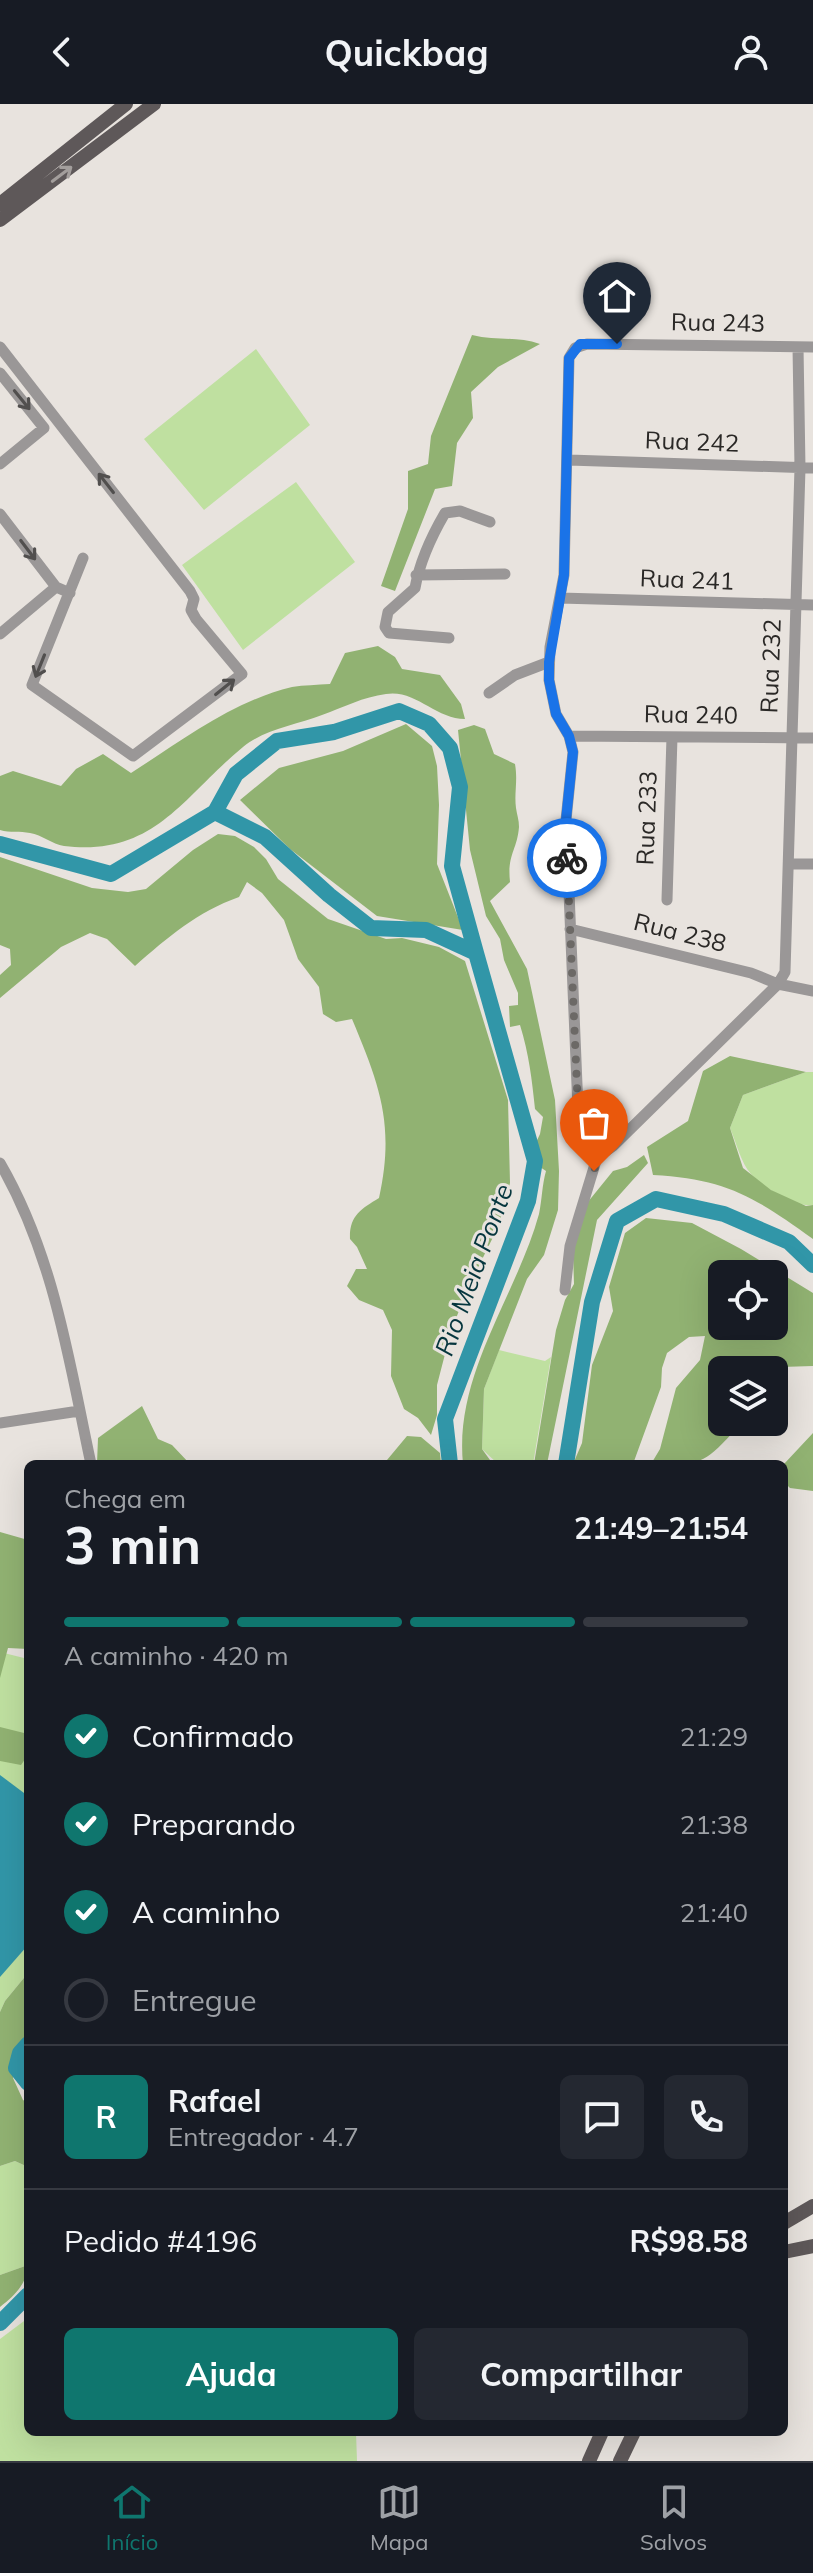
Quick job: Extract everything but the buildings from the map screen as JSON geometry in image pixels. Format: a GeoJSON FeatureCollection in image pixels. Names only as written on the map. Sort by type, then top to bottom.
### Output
{"type":"FeatureCollection","features":[{"type":"Feature","properties":{"kind":"main road"},"geometry":{"type":"LineString","coordinates":[[0,204],[126,104]]}},
{"type":"Feature","properties":{"kind":"main road"},"geometry":{"type":"LineString","coordinates":[[0,220],[145,107]]}},
{"type":"Feature","properties":{"kind":"main road"},"geometry":{"type":"LineString","coordinates":[[788,2221],[813,2206]]}},
{"type":"Feature","properties":{"kind":"main road"},"geometry":{"type":"LineString","coordinates":[[788,2251],[813,2246]]}},
{"type":"Feature","properties":{"kind":"main road"},"geometry":{"type":"LineString","coordinates":[[589,2461],[600,2436]]}},
{"type":"Feature","properties":{"kind":"main road"},"geometry":{"type":"LineString","coordinates":[[620,2461],[632,2436]]}},
{"type":"Feature","properties":{"kind":"street","name":"Rua 243"},"geometry":{"type":"LineString","coordinates":[[569,460],[569,358],[575,348],[587,344],[813,347]]}},
{"type":"Feature","properties":{"kind":"street"},"geometry":{"type":"LineString","coordinates":[[0,347],[190,591],[194,599],[191,610],[196,619],[242,674],[133,756],[32,685],[83,558]]}},
{"type":"Feature","properties":{"kind":"street","name":"Rua 232"},"geometry":{"type":"LineString","coordinates":[[778,984],[788,961],[791,738],[800,468],[798,347]]}},
{"type":"Feature","properties":{"kind":"street"},"geometry":{"type":"LineString","coordinates":[[0,373],[44,428],[0,464]]}},
{"type":"Feature","properties":{"kind":"street","name":"Rua 242"},"geometry":{"type":"LineString","coordinates":[[569,460],[813,468]]}},
{"type":"Feature","properties":{"kind":"street"},"geometry":{"type":"LineString","coordinates":[[569,460],[560,598],[549,680],[556,714],[569,736],[573,752],[566,820],[578,1109],[585,1133],[594,1149],[599,1151],[613,1146],[778,984]]}},
{"type":"Feature","properties":{"kind":"street"},"geometry":{"type":"LineString","coordinates":[[449,638],[385,631],[388,612],[411,595],[430,538],[445,513],[460,511],[490,522]]}},
{"type":"Feature","properties":{"kind":"street"},"geometry":{"type":"LineString","coordinates":[[0,514],[56,587],[70,593]]}},
{"type":"Feature","properties":{"kind":"street"},"geometry":{"type":"LineString","coordinates":[[416,575],[505,574]]}},
{"type":"Feature","properties":{"kind":"street"},"geometry":{"type":"LineString","coordinates":[[0,634],[56,587]]}},
{"type":"Feature","properties":{"kind":"street","name":"Rua 241"},"geometry":{"type":"LineString","coordinates":[[560,598],[813,605]]}},
{"type":"Feature","properties":{"kind":"street"},"geometry":{"type":"LineString","coordinates":[[489,693],[515,675],[549,662]]}},
{"type":"Feature","properties":{"kind":"street","name":"Rua 240"},"geometry":{"type":"LineString","coordinates":[[569,736],[813,738]]}},
{"type":"Feature","properties":{"kind":"street","name":"Rua 233"},"geometry":{"type":"LineString","coordinates":[[667,900],[672,737]]}},
{"type":"Feature","properties":{"kind":"street"},"geometry":{"type":"LineString","coordinates":[[789,864],[813,864]]}},
{"type":"Feature","properties":{"kind":"street","name":"Rua 238"},"geometry":{"type":"LineString","coordinates":[[570,929],[813,991]]}},
{"type":"Feature","properties":{"kind":"street"},"geometry":{"type":"LineString","coordinates":[[565,1290],[570,1246],[599,1151]]}},
{"type":"Feature","properties":{"kind":"street"},"geometry":{"type":"LineString","coordinates":[[0,1163],[42,1255],[61,1315],[90,1460]]}},
{"type":"Feature","properties":{"kind":"street"},"geometry":{"type":"LineString","coordinates":[[0,1423],[79,1411]]}},
{"type":"Feature","properties":{"kind":"green space"},"geometry":{"type":"Polygon","coordinates":[[[472,335],[540,344],[498,367],[471,392],[473,418],[457,443],[452,486],[435,489],[395,591],[381,586],[408,509],[408,471],[428,464],[431,436],[472,335]]]}},
{"type":"Feature","properties":{"kind":"green space"},"geometry":{"type":"Polygon","coordinates":[[[256,349],[310,425],[204,510],[144,439],[256,349]]]}},
{"type":"Feature","properties":{"kind":"green space"},"geometry":{"type":"Polygon","coordinates":[[[296,482],[355,562],[243,650],[182,565],[296,482]]]}},
{"type":"Feature","properties":{"kind":"green space"},"geometry":{"type":"Polygon","coordinates":[[[378,646],[395,657],[402,669],[440,675],[461,704],[465,719],[454,718],[406,696],[378,695],[252,741],[165,819],[122,842],[95,847],[64,846],[26,832],[0,830],[0,776],[13,771],[61,786],[76,769],[103,754],[131,773],[208,723],[249,702],[292,687],[330,684],[345,653],[378,646]]]}},
{"type":"Feature","properties":{"kind":"green space"},"geometry":{"type":"Polygon","coordinates":[[[406,724],[432,746],[437,766],[439,805],[437,864],[463,930],[377,916],[290,849],[240,800],[279,768],[343,751],[406,724]]]}},
{"type":"Feature","properties":{"kind":"green space"},"geometry":{"type":"Polygon","coordinates":[[[474,725],[485,729],[494,754],[515,764],[519,827],[510,865],[510,882],[490,901],[527,969],[555,1100],[559,1171],[558,1210],[544,1255],[527,1279],[484,1389],[482,1449],[490,1460],[463,1460],[468,1399],[489,1336],[529,1245],[539,1214],[546,1171],[540,1167],[532,1151],[543,1117],[535,1109],[523,1036],[520,1025],[510,1027],[509,1006],[518,1005],[518,993],[504,960],[500,939],[486,916],[470,850],[458,730],[474,725]]]}},
{"type":"Feature","properties":{"kind":"green space"},"geometry":{"type":"Polygon","coordinates":[[[218,834],[235,836],[254,847],[278,879],[328,919],[386,939],[402,938],[439,947],[465,961],[508,1100],[510,1183],[499,1225],[451,1331],[437,1385],[437,1415],[431,1435],[418,1418],[404,1409],[391,1376],[392,1330],[383,1310],[359,1300],[347,1286],[356,1269],[367,1269],[350,1239],[352,1224],[362,1210],[379,1198],[384,1172],[385,1127],[377,1086],[352,1019],[336,1022],[323,1014],[319,987],[298,959],[284,920],[262,893],[247,882],[239,897],[196,918],[135,966],[107,939],[90,933],[61,947],[0,998],[0,975],[11,965],[10,949],[0,945],[0,857],[92,888],[128,892],[146,889],[193,850],[218,834]]]}},
{"type":"Feature","properties":{"kind":"green space"},"geometry":{"type":"Polygon","coordinates":[[[730,1056],[806,1072],[743,1095],[730,1128],[743,1168],[771,1190],[806,1206],[813,1205],[813,1239],[739,1193],[701,1181],[653,1175],[647,1147],[688,1121],[703,1071],[730,1056]]]}},
{"type":"Feature","properties":{"kind":"green space"},"geometry":{"type":"Polygon","coordinates":[[[813,1072],[813,1205],[789,1200],[756,1179],[744,1164],[730,1128],[743,1095],[813,1072]]]}},
{"type":"Feature","properties":{"kind":"green space"},"geometry":{"type":"Polygon","coordinates":[[[644,1155],[648,1163],[597,1220],[548,1460],[535,1460],[556,1330],[565,1300],[574,1284],[573,1253],[583,1208],[613,1171],[627,1167],[644,1155]]]}},
{"type":"Feature","properties":{"kind":"green space"},"geometry":{"type":"Polygon","coordinates":[[[646,1218],[692,1223],[759,1260],[708,1260],[708,1340],[788,1340],[788,1278],[813,1293],[813,1366],[788,1367],[788,1356],[708,1356],[708,1436],[729,1436],[700,1460],[653,1460],[660,1449],[676,1388],[700,1360],[705,1336],[689,1337],[667,1353],[661,1387],[634,1460],[575,1460],[582,1443],[592,1365],[613,1311],[609,1287],[625,1233],[646,1218]]]}},
{"type":"Feature","properties":{"kind":"green space"},"geometry":{"type":"Polygon","coordinates":[[[499,1350],[545,1361],[551,1357],[534,1460],[494,1460],[482,1449],[484,1389],[499,1350]]]}},
{"type":"Feature","properties":{"kind":"green space"},"geometry":{"type":"Polygon","coordinates":[[[142,1406],[158,1439],[172,1445],[186,1460],[97,1460],[98,1438],[142,1406]]]}},
{"type":"Feature","properties":{"kind":"green space"},"geometry":{"type":"Polygon","coordinates":[[[813,1433],[813,1491],[788,1486],[788,1460],[813,1433]]]}},
{"type":"Feature","properties":{"kind":"green space"},"geometry":{"type":"Polygon","coordinates":[[[407,1436],[421,1437],[440,1453],[441,1460],[387,1460],[407,1436]]]}},
{"type":"Feature","properties":{"kind":"green space"},"geometry":{"type":"Polygon","coordinates":[[[0,1532],[24,1539],[24,1649],[8,1648],[0,1678],[0,1532]]]}},
{"type":"Feature","properties":{"kind":"green space"},"geometry":{"type":"Polygon","coordinates":[[[0,1652],[24,1658],[24,1978],[0,2012],[0,1652]]]}},
{"type":"Feature","properties":{"kind":"green space"},"geometry":{"type":"Polygon","coordinates":[[[0,1727],[24,1733],[24,1761],[21,1765],[0,1761],[0,1727]]]}},
{"type":"Feature","properties":{"kind":"green space"},"geometry":{"type":"Polygon","coordinates":[[[24,1978],[24,2042],[15,2056],[13,2078],[24,2101],[24,2165],[15,2161],[0,2166],[0,2012],[24,1978]]]}},
{"type":"Feature","properties":{"kind":"green space"},"geometry":{"type":"Polygon","coordinates":[[[15,2161],[24,2165],[24,2266],[0,2275],[0,2166],[15,2161]]]}},
{"type":"Feature","properties":{"kind":"green space"},"geometry":{"type":"Polygon","coordinates":[[[24,2266],[22,2284],[0,2307],[0,2275],[24,2266]]]}},
{"type":"Feature","properties":{"kind":"green space"},"geometry":{"type":"Polygon","coordinates":[[[24,2321],[24,2436],[356,2436],[357,2461],[0,2461],[0,2339],[24,2321]]]}},
{"type":"Feature","properties":{"kind":"water"},"geometry":{"type":"Polygon","coordinates":[[[0,1775],[24,1793],[24,1950],[0,1977],[0,1775]]]}},
{"type":"Feature","properties":{"kind":"waterway","name":"Rio Meia Ponte"},"geometry":{"type":"LineString","coordinates":[[215,812],[236,774],[277,741],[334,732],[399,711],[429,724],[450,748],[460,787],[452,866],[476,953]]}},
{"type":"Feature","properties":{"kind":"waterway","name":"Rio Meia Ponte"},"geometry":{"type":"LineString","coordinates":[[0,844],[111,874],[215,812],[265,837],[371,928],[426,930],[476,953],[535,1161],[528,1201],[445,1419],[450,1460]]}},
{"type":"Feature","properties":{"kind":"waterway","name":"Rio Meia Ponte"},"geometry":{"type":"LineString","coordinates":[[567,1460],[592,1302],[617,1221],[656,1199],[724,1214],[789,1242],[813,1265]]}},
{"type":"Feature","properties":{"kind":"waterway"},"geometry":{"type":"LineString","coordinates":[[24,2048],[16,2068],[24,2078]]}},
{"type":"Feature","properties":{"kind":"waterway"},"geometry":{"type":"LineString","coordinates":[[0,2323],[24,2299]]}},
{"type":"Feature","properties":{"kind":"way so far"},"geometry":{"type":"LineString","coordinates":[[567,858],[578,1109],[585,1133],[594,1149],[599,1151],[594,1171]]}},
{"type":"Feature","properties":{"kind":"route"},"geometry":{"type":"LineString","coordinates":[[567,858],[566,820],[573,752],[569,736],[556,714],[549,680],[549,662],[564,575],[569,358],[580,344],[617,344]]}}]}
